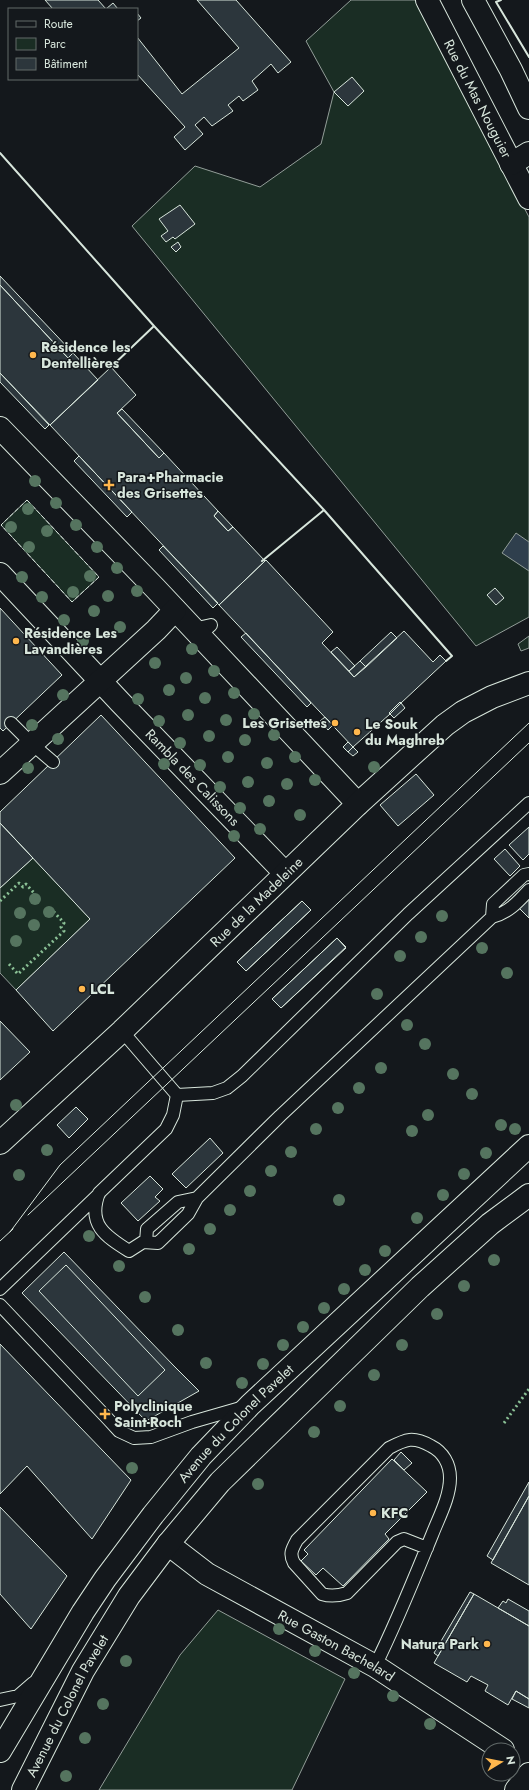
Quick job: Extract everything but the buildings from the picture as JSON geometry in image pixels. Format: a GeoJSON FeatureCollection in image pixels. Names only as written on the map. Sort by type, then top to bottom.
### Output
{"type":"FeatureCollection","features":[{"type":"Feature","properties":{"kind":"street","name":"Rue du Mas Nouguier"},"geometry":{"type":"LineString","coordinates":[[427,0],[520,158],[529,198]]}},
{"type":"Feature","properties":{"kind":"street"},"geometry":{"type":"LineString","coordinates":[[473,0],[511,70],[529,108]]}},
{"type":"Feature","properties":{"kind":"street"},"geometry":{"type":"LineString","coordinates":[[0,428],[176,610],[201,632],[358,804]]}},
{"type":"Feature","properties":{"kind":"street","name":"Rambla des Calissons"},"geometry":{"type":"LineString","coordinates":[[0,574],[285,873]]}},
{"type":"Feature","properties":{"kind":"street"},"geometry":{"type":"LineString","coordinates":[[0,773],[176,610]]}},
{"type":"Feature","properties":{"kind":"street","name":"Rue de la Madeleine"},"geometry":{"type":"LineString","coordinates":[[0,1143],[122,1031],[358,804],[445,725],[463,712],[529,683]]}},
{"type":"Feature","properties":{"kind":"street","name":"Avenue du Colonel Pavelet"},"geometry":{"type":"LineString","coordinates":[[0,1751],[87,1607],[152,1515],[201,1456],[250,1405],[529,1146]]}},
{"type":"Feature","properties":{"kind":"street","name":"Avenue du Colonel Pavelet"},"geometry":{"type":"LineString","coordinates":[[23,1790],[83,1671],[129,1596],[168,1544],[220,1482],[420,1287],[490,1224],[529,1195]]}},
{"type":"Feature","properties":{"kind":"street","name":"Rue Gaston Bachelard"},"geometry":{"type":"LineString","coordinates":[[168,1544],[208,1574],[375,1666],[491,1742]]}},
{"type":"Feature","properties":{"kind":"street"},"geometry":{"type":"LineString","coordinates":[[516,1790],[529,1774]]}},
{"type":"Feature","properties":{"kind":"lane"},"geometry":{"type":"LineString","coordinates":[[11,723],[52,762]]}},
{"type":"Feature","properties":{"kind":"lane"},"geometry":{"type":"LineString","coordinates":[[177,1095],[214,1093],[227,1088],[242,1076],[408,914],[529,802]]}},
{"type":"Feature","properties":{"kind":"lane"},"geometry":{"type":"LineString","coordinates":[[492,917],[493,904],[524,875],[529,874]]}},
{"type":"Feature","properties":{"kind":"lane"},"geometry":{"type":"LineString","coordinates":[[99,1193],[95,1204],[96,1221],[110,1239],[128,1251],[146,1242],[158,1242],[188,1214],[197,1198],[280,1116],[492,917],[502,914],[529,890]]}},
{"type":"Feature","properties":{"kind":"lane"},"geometry":{"type":"LineString","coordinates":[[122,1031],[177,1095]]}},
{"type":"Feature","properties":{"kind":"lane"},"geometry":{"type":"LineString","coordinates":[[0,1289],[166,1129],[173,1115],[177,1095]]}},
{"type":"Feature","properties":{"kind":"lane"},"geometry":{"type":"LineString","coordinates":[[146,1242],[147,1229],[178,1202],[197,1198]]}},
{"type":"Feature","properties":{"kind":"lane"},"geometry":{"type":"LineString","coordinates":[[0,1305],[115,1427],[134,1438],[151,1437],[192,1422],[250,1405]]}},
{"type":"Feature","properties":{"kind":"lane"},"geometry":{"type":"LineString","coordinates":[[375,1666],[427,1548],[447,1497],[451,1477],[446,1459],[438,1449],[413,1438],[402,1441],[389,1448],[297,1540],[292,1550],[291,1558],[294,1564],[322,1594],[337,1596],[347,1593],[397,1542],[404,1540],[427,1548]]}},
{"type":"Feature","properties":{"kind":"lane"},"geometry":{"type":"LineString","coordinates":[[0,1700],[18,1696],[26,1691],[54,1662]]}},
{"type":"Feature","properties":{"kind":"green space"},"geometry":{"type":"Polygon","coordinates":[[[351,0],[415,0],[529,217],[529,617],[476,646],[132,226],[195,166],[260,187],[321,144],[334,92],[306,41],[351,0]]]}},
{"type":"Feature","properties":{"kind":"green space"},"geometry":{"type":"Polygon","coordinates":[[[27,500],[99,577],[72,602],[1,525],[27,500]]]}},
{"type":"Feature","properties":{"kind":"green space"},"geometry":{"type":"Polygon","coordinates":[[[529,636],[529,648],[521,651],[518,644],[529,636]]]}},
{"type":"Feature","properties":{"kind":"green space"},"geometry":{"type":"Polygon","coordinates":[[[33,858],[90,919],[16,990],[0,973],[0,888],[33,858]]]}},
{"type":"Feature","properties":{"kind":"green space"},"geometry":{"type":"Polygon","coordinates":[[[218,1610],[345,1679],[292,1790],[99,1790],[180,1655],[218,1610]]]}},
{"type":"Feature","properties":{"kind":"water"},"geometry":{"type":"Polygon","coordinates":[[[516,533],[529,542],[529,571],[502,553],[516,533]]]}},
{"type":"Feature","properties":{"kind":"tram line"},"geometry":{"type":"LineString","coordinates":[[10,1232],[60,1165],[529,723]]}},
{"type":"Feature","properties":{"kind":"tram line"},"geometry":{"type":"LineString","coordinates":[[28,1215],[529,743]]}},
{"type":"Feature","properties":{"kind":"tram line"},"geometry":{"type":"LineString","coordinates":[[0,1241],[13,1229]]}},
{"type":"Feature","properties":{"kind":"hedge"},"geometry":{"type":"LineString","coordinates":[[0,901],[19,883],[23,887],[26,884],[35,894],[31,898]]}},
{"type":"Feature","properties":{"kind":"hedge"},"geometry":{"type":"LineString","coordinates":[[9,964],[18,974],[64,931],[61,927],[64,923],[54,912],[49,916]]}},
{"type":"Feature","properties":{"kind":"hedge"},"geometry":{"type":"LineString","coordinates":[[504,1423],[529,1389]]}},
{"type":"Feature","properties":{"kind":"fence"},"geometry":{"type":"LineString","coordinates":[[27,500],[99,577],[72,602],[1,525],[27,500]]}},
{"type":"Feature","properties":{"kind":"wall"},"geometry":{"type":"LineString","coordinates":[[501,0],[496,2],[529,57]]}},
{"type":"Feature","properties":{"kind":"wall"},"geometry":{"type":"LineString","coordinates":[[0,153],[154,326]]}},
{"type":"Feature","properties":{"kind":"wall"},"geometry":{"type":"LineString","coordinates":[[111,367],[154,326],[324,510]]}},
{"type":"Feature","properties":{"kind":"wall"},"geometry":{"type":"LineString","coordinates":[[262,561],[324,510],[452,656],[446,661]]}},
{"type":"Feature","properties":{"kind":"place","name":"Résidence les Dentellières"},"geometry":{"type":"Point","coordinates":[33,355]}},
{"type":"Feature","properties":{"kind":"place","name":"Para+Pharmacie des Grisettes"},"geometry":{"type":"Point","coordinates":[109,485]}},
{"type":"Feature","properties":{"kind":"place","name":"Résidence Les Lavandières"},"geometry":{"type":"Point","coordinates":[16,641]}},
{"type":"Feature","properties":{"kind":"place","name":"Les Grisettes"},"geometry":{"type":"Point","coordinates":[335,723]}},
{"type":"Feature","properties":{"kind":"place","name":"Le Souk du Maghreb"},"geometry":{"type":"Point","coordinates":[357,732]}},
{"type":"Feature","properties":{"kind":"place","name":"LCL"},"geometry":{"type":"Point","coordinates":[82,989]}},
{"type":"Feature","properties":{"kind":"place","name":"Polyclinique Saint-Roch"},"geometry":{"type":"Point","coordinates":[105,1414]}},
{"type":"Feature","properties":{"kind":"place","name":"KFC"},"geometry":{"type":"Point","coordinates":[373,1513]}},
{"type":"Feature","properties":{"kind":"place","name":"Natura Park"},"geometry":{"type":"Point","coordinates":[487,1644]}}]}
